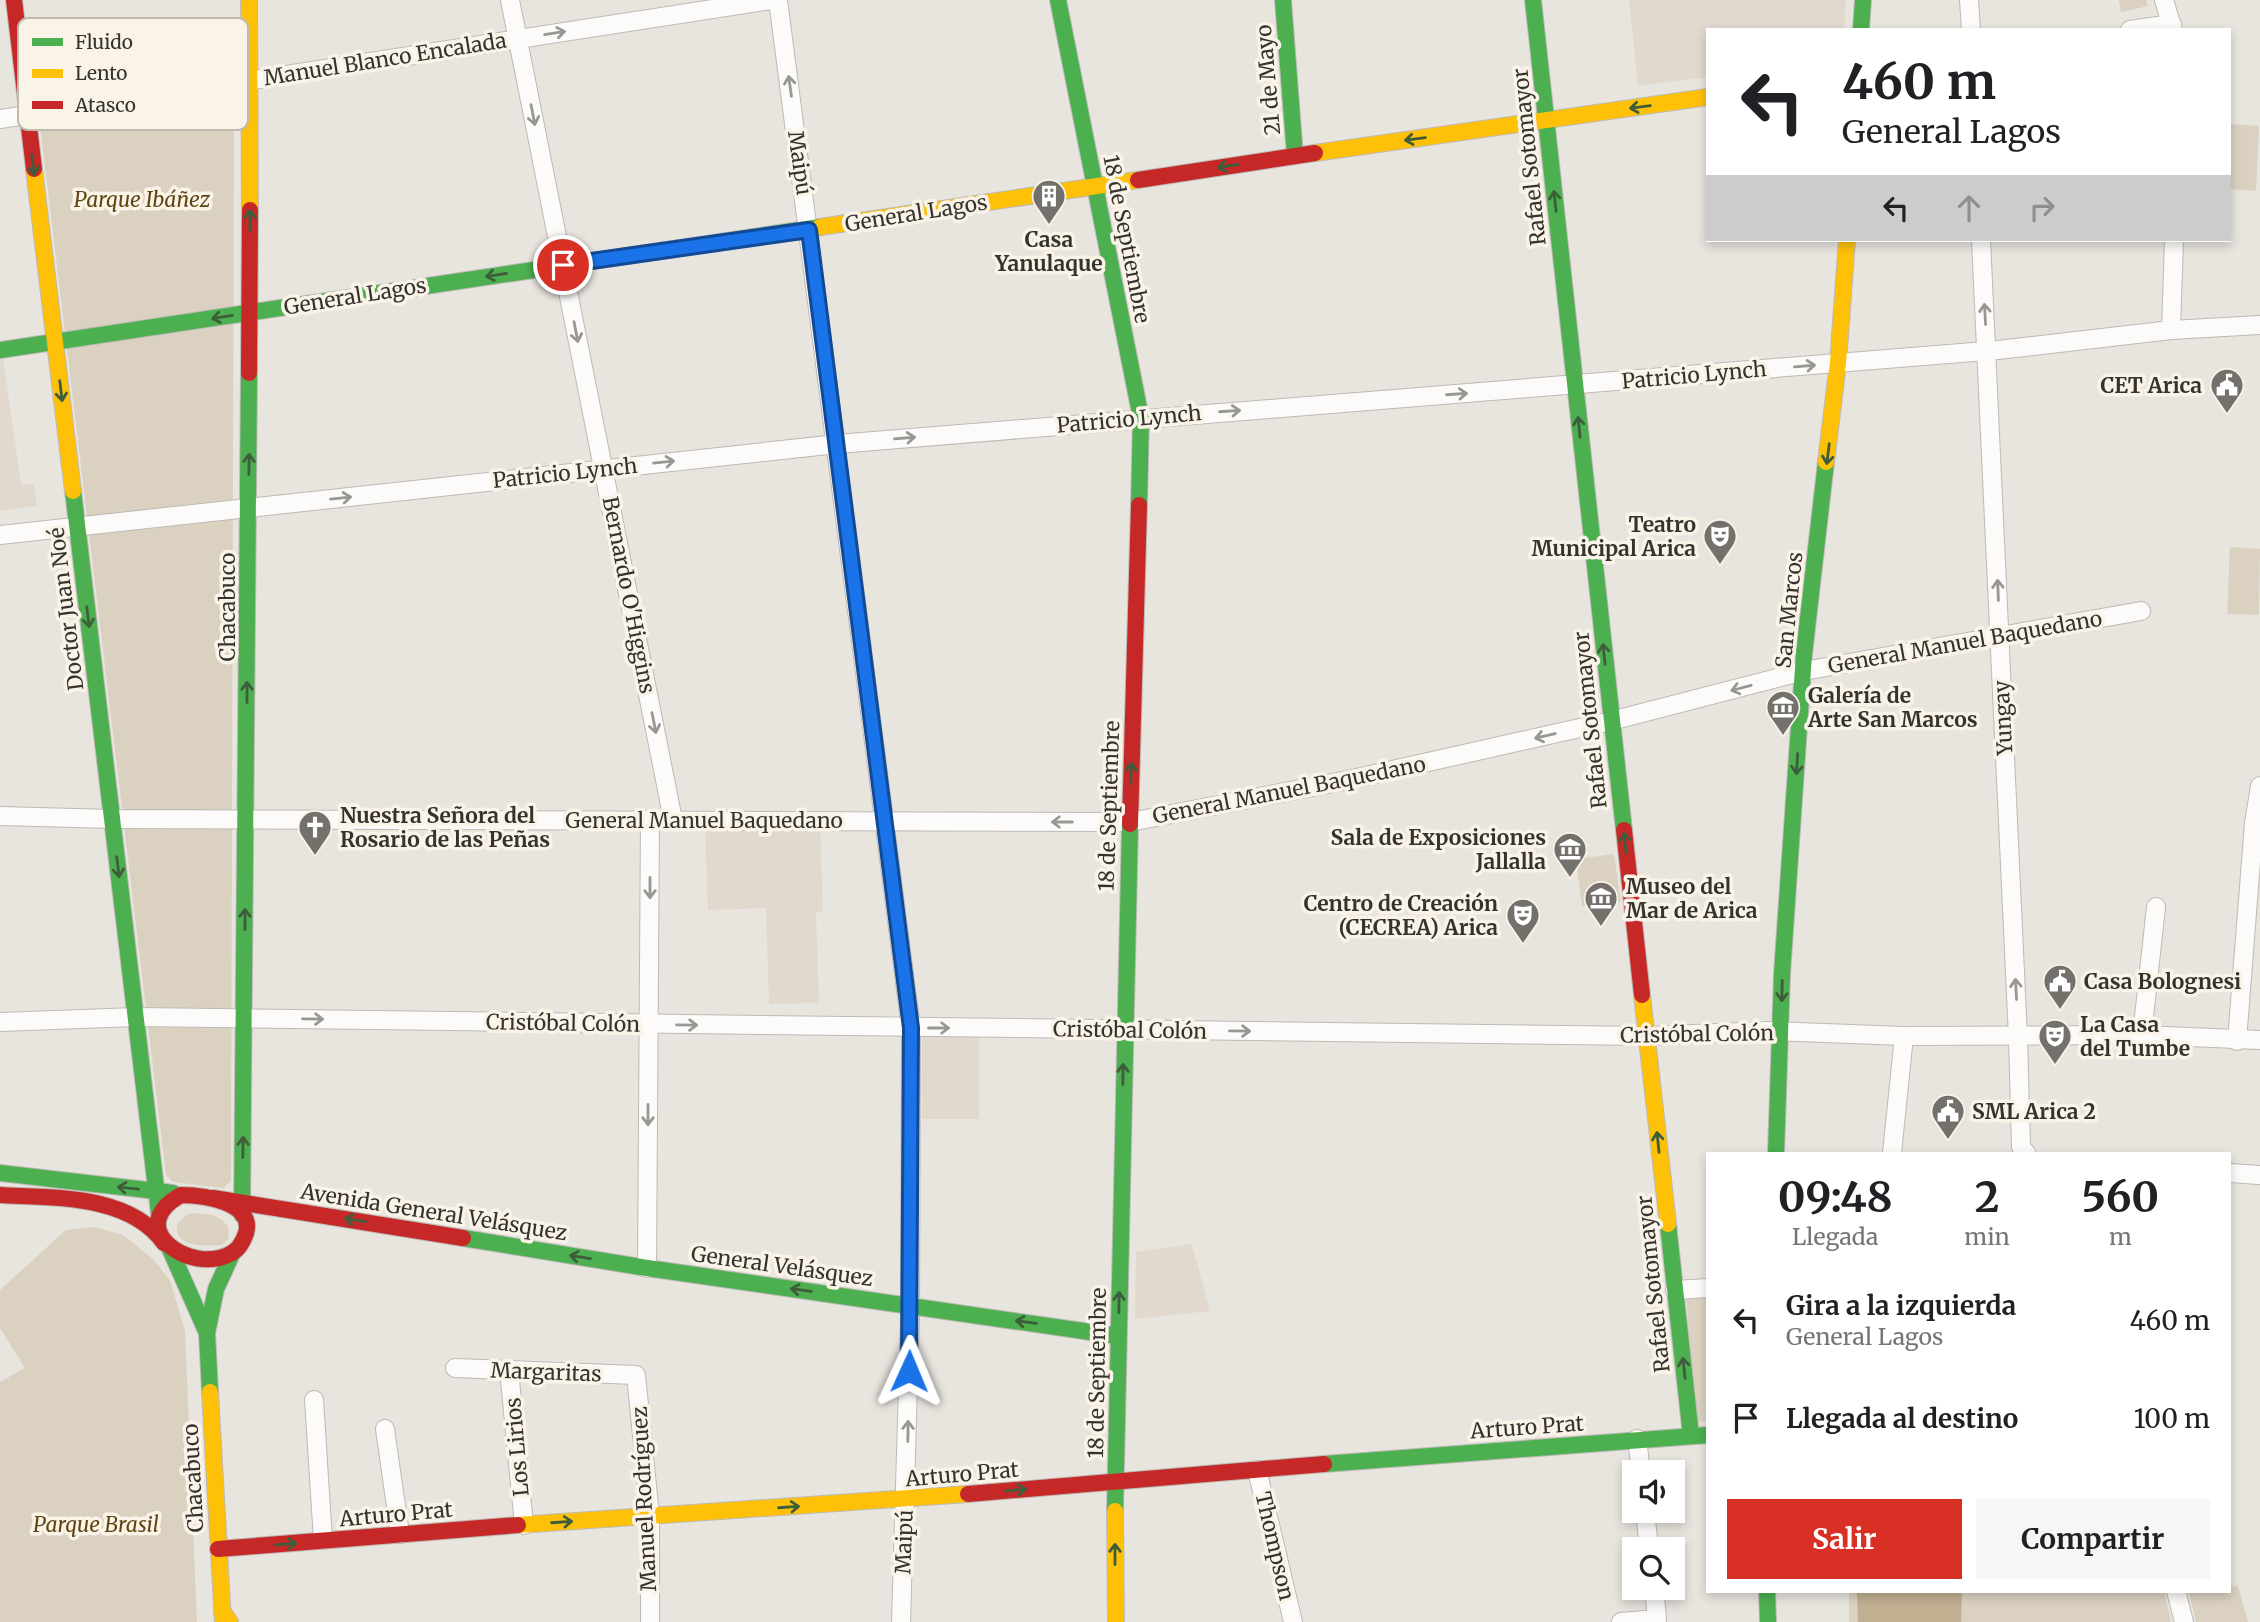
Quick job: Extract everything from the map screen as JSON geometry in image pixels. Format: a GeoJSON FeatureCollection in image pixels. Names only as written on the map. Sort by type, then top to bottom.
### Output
{"type":"FeatureCollection","features":[{"type":"Feature","properties":{"kind":"street","name":"Doctor Juan Noé"},"geometry":{"type":"LineString","coordinates":[[14,0],[18,35]]}},
{"type":"Feature","properties":{"kind":"street","name":"Chacabuco"},"geometry":{"type":"LineString","coordinates":[[243,1208],[250,312],[249,0]]}},
{"type":"Feature","properties":{"kind":"street","name":"Bernardo O'Higgins"},"geometry":{"type":"LineString","coordinates":[[510,0],[673,820]]}},
{"type":"Feature","properties":{"kind":"street","name":"Manuel Blanco Encalada"},"geometry":{"type":"LineString","coordinates":[[250,80],[771,0]]}},
{"type":"Feature","properties":{"kind":"street","name":"Maipú"},"geometry":{"type":"LineString","coordinates":[[778,0],[911,1028],[910,1305],[901,1622]]}},
{"type":"Feature","properties":{"kind":"street","name":"18 de Septiembre"},"geometry":{"type":"LineString","coordinates":[[1058,0],[1141,418],[1124,1030],[1115,1482],[1116,1622]]}},
{"type":"Feature","properties":{"kind":"street","name":"21 de Mayo"},"geometry":{"type":"LineString","coordinates":[[1283,0],[1295,156]]}},
{"type":"Feature","properties":{"kind":"street","name":"Rafael Sotomayor"},"geometry":{"type":"LineString","coordinates":[[1533,0],[1675,1290],[1700,1436]]}},
{"type":"Feature","properties":{"kind":"street"},"geometry":{"type":"LineString","coordinates":[[1861,28],[1863,0]]}},
{"type":"Feature","properties":{"kind":"street"},"geometry":{"type":"LineString","coordinates":[[1969,0],[1971,28]]}},
{"type":"Feature","properties":{"kind":"street"},"geometry":{"type":"LineString","coordinates":[[2164,0],[2172,27]]}},
{"type":"Feature","properties":{"kind":"street","name":"General Lagos"},"geometry":{"type":"LineString","coordinates":[[0,350],[1295,156],[1706,97]]}},
{"type":"Feature","properties":{"kind":"street","name":"Manuel Blanco Encalada"},"geometry":{"type":"LineString","coordinates":[[0,119],[18,116]]}},
{"type":"Feature","properties":{"kind":"street","name":"Doctor Juan Noé"},"geometry":{"type":"LineString","coordinates":[[29,130],[159,1213]]}},
{"type":"Feature","properties":{"kind":"street","name":"San Marcos"},"geometry":{"type":"LineString","coordinates":[[1776,1152],[1782,974],[1804,671],[1838,363],[1847,242]]}},
{"type":"Feature","properties":{"kind":"street","name":"Yungay"},"geometry":{"type":"LineString","coordinates":[[1981,242],[2021,1147],[2025,1152]]}},
{"type":"Feature","properties":{"kind":"street"},"geometry":{"type":"LineString","coordinates":[[2171,330],[2174,242]]}},
{"type":"Feature","properties":{"kind":"street","name":"Patricio Lynch"},"geometry":{"type":"LineString","coordinates":[[0,535],[837,444],[1987,351],[2171,330],[2260,324]]}},
{"type":"Feature","properties":{"kind":"street","name":"General Manuel Baquedano"},"geometry":{"type":"LineString","coordinates":[[0,816],[112,819],[1130,822],[1348,780],[1611,721],[1804,671],[2141,611]]}},
{"type":"Feature","properties":{"kind":"street"},"geometry":{"type":"LineString","coordinates":[[2237,1041],[2253,823],[2260,786]]}},
{"type":"Feature","properties":{"kind":"street"},"geometry":{"type":"LineString","coordinates":[[647,1268],[650,819]]}},
{"type":"Feature","properties":{"kind":"street"},"geometry":{"type":"LineString","coordinates":[[2142,1035],[2156,907]]}},
{"type":"Feature","properties":{"kind":"street","name":"Cristóbal Colón"},"geometry":{"type":"LineString","coordinates":[[0,1022],[136,1017],[1646,1036],[1781,1031],[1904,1036],[2142,1035],[2260,1040]]}},
{"type":"Feature","properties":{"kind":"street"},"geometry":{"type":"LineString","coordinates":[[1892,1152],[1904,1036]]}},
{"type":"Feature","properties":{"kind":"street"},"geometry":{"type":"LineString","coordinates":[[0,1173],[213,1198],[243,1208],[245,1235],[232,1254],[225,1257],[195,1256],[167,1246],[150,1227],[122,1212],[69,1199],[0,1195]]}},
{"type":"Feature","properties":{"kind":"street"},"geometry":{"type":"LineString","coordinates":[[2231,1173],[2259,1175]]}},
{"type":"Feature","properties":{"kind":"street"},"geometry":{"type":"LineString","coordinates":[[167,1246],[158,1229],[159,1213],[173,1198],[195,1195]]}},
{"type":"Feature","properties":{"kind":"street","name":"Avenida General Velásquez"},"geometry":{"type":"LineString","coordinates":[[243,1208],[647,1268]]}},
{"type":"Feature","properties":{"kind":"street","name":"Chacabuco"},"geometry":{"type":"LineString","coordinates":[[167,1246],[207,1333]]}},
{"type":"Feature","properties":{"kind":"street","name":"Chacabuco"},"geometry":{"type":"LineString","coordinates":[[225,1619],[218,1549],[207,1333],[216,1289],[232,1254]]}},
{"type":"Feature","properties":{"kind":"street","name":"General Velásquez"},"geometry":{"type":"LineString","coordinates":[[647,1268],[1118,1336]]}},
{"type":"Feature","properties":{"kind":"street"},"geometry":{"type":"LineString","coordinates":[[1675,1290],[1706,1288]]}},
{"type":"Feature","properties":{"kind":"street","name":"Margaritas"},"geometry":{"type":"LineString","coordinates":[[455,1368],[636,1375]]}},
{"type":"Feature","properties":{"kind":"street","name":"Los Lirios"},"geometry":{"type":"LineString","coordinates":[[509,1370],[524,1525]]}},
{"type":"Feature","properties":{"kind":"street","name":"Manuel Rodríguez"},"geometry":{"type":"LineString","coordinates":[[636,1375],[650,1516],[650,1622]]}},
{"type":"Feature","properties":{"kind":"street"},"geometry":{"type":"LineString","coordinates":[[314,1400],[323,1541]]}},
{"type":"Feature","properties":{"kind":"street"},"geometry":{"type":"LineString","coordinates":[[385,1429],[400,1534]]}},
{"type":"Feature","properties":{"kind":"street","name":"Arturo Prat"},"geometry":{"type":"LineString","coordinates":[[218,1549],[906,1499],[1700,1436]]}},
{"type":"Feature","properties":{"kind":"street"},"geometry":{"type":"LineString","coordinates":[[1637,1439],[1640,1460]]}},
{"type":"Feature","properties":{"kind":"street","name":"Thompson"},"geometry":{"type":"LineString","coordinates":[[1257,1470],[1293,1622]]}},
{"type":"Feature","properties":{"kind":"street"},"geometry":{"type":"LineString","coordinates":[[1767,1593],[1768,1622]]}},
{"type":"Feature","properties":{"kind":"street"},"geometry":{"type":"LineString","coordinates":[[2177,1593],[2184,1622]]}},
{"type":"Feature","properties":{"kind":"street"},"geometry":{"type":"LineString","coordinates":[[1621,1622],[1657,1619],[1655,1600]]}},
{"type":"Feature","properties":{"kind":"shaded area"},"geometry":{"type":"Polygon","coordinates":[[[1629,0],[1846,0],[1844,28],[1706,28],[1706,77],[1638,86],[1629,0]]]}},
{"type":"Feature","properties":{"kind":"shaded area"},"geometry":{"type":"Polygon","coordinates":[[[0,359],[3,359],[21,485],[34,484],[37,506],[0,511],[0,359]]]}},
{"type":"Feature","properties":{"kind":"shaded area"},"geometry":{"type":"Polygon","coordinates":[[[820,823],[823,911],[816,912],[819,1003],[769,1004],[766,908],[708,910],[705,827],[820,823]]]}},
{"type":"Feature","properties":{"kind":"shaded area"},"geometry":{"type":"Polygon","coordinates":[[[922,1034],[979,1034],[979,1119],[922,1119],[922,1034]]]}},
{"type":"Feature","properties":{"kind":"shaded area"},"geometry":{"type":"Polygon","coordinates":[[[1192,1244],[1210,1311],[1135,1319],[1136,1252],[1192,1244]]]}},
{"type":"Feature","properties":{"kind":"shaded area"},"geometry":{"type":"Polygon","coordinates":[[[1857,1593],[1962,1593],[1961,1622],[1858,1622],[1857,1593]]]}},
{"type":"Feature","properties":{"kind":"green space"},"geometry":{"type":"Polygon","coordinates":[[[2119,0],[2146,0],[2148,6],[2121,12],[2119,0]]]}},
{"type":"Feature","properties":{"kind":"green space"},"geometry":{"type":"Polygon","coordinates":[[[2231,124],[2259,126],[2256,191],[2231,189],[2231,124]]]}},
{"type":"Feature","properties":{"kind":"green space","name":"Parque Ibáñez"},"geometry":{"type":"Polygon","coordinates":[[[41,130],[234,130],[231,1180],[224,1188],[173,1182],[166,1175],[41,130]]]}},
{"type":"Feature","properties":{"kind":"green space"},"geometry":{"type":"Polygon","coordinates":[[[2230,547],[2260,549],[2259,615],[2227,614],[2230,547]]]}},
{"type":"Feature","properties":{"kind":"green space"},"geometry":{"type":"Polygon","coordinates":[[[1614,854],[1621,902],[1582,906],[1576,859],[1614,854]]]}},
{"type":"Feature","properties":{"kind":"green space"},"geometry":{"type":"Polygon","coordinates":[[[200,1213],[217,1217],[229,1229],[228,1239],[222,1245],[200,1245],[180,1238],[177,1224],[188,1214],[200,1213]]]}},
{"type":"Feature","properties":{"kind":"green space","name":"Parque Brasil"},"geometry":{"type":"Polygon","coordinates":[[[95,1227],[123,1235],[153,1259],[170,1280],[185,1331],[197,1622],[0,1622],[0,1382],[25,1368],[0,1328],[0,1290],[66,1230],[95,1227]]]}},
{"type":"Feature","properties":{"kind":"green space"},"geometry":{"type":"Polygon","coordinates":[[[1686,1293],[1706,1293],[1706,1421],[1695,1422],[1686,1293]]]}},
{"type":"Feature","properties":{"kind":"green space"},"geometry":{"type":"Polygon","coordinates":[[[2238,1586],[2248,1622],[2196,1622],[2189,1593],[2231,1593],[2231,1587],[2238,1586]]]}},
{"type":"Feature","properties":{"kind":"green space"},"geometry":{"type":"Polygon","coordinates":[[[1849,1593],[2164,1593],[2171,1622],[1849,1622],[1849,1593]]]}},
{"type":"Feature","properties":{"kind":"traffic: fast"},"geometry":{"type":"LineString","coordinates":[[1058,0],[1141,418],[1139,505]]}},
{"type":"Feature","properties":{"kind":"traffic: fast"},"geometry":{"type":"LineString","coordinates":[[1283,0],[1295,156]]}},
{"type":"Feature","properties":{"kind":"traffic: fast"},"geometry":{"type":"LineString","coordinates":[[1533,0],[1624,830]]}},
{"type":"Feature","properties":{"kind":"traffic: fast"},"geometry":{"type":"LineString","coordinates":[[1861,28],[1863,0]]}},
{"type":"Feature","properties":{"kind":"traffic: fast"},"geometry":{"type":"LineString","coordinates":[[0,350],[820,227]]}},
{"type":"Feature","properties":{"kind":"traffic: fast"},"geometry":{"type":"LineString","coordinates":[[242,1215],[249,373]]}},
{"type":"Feature","properties":{"kind":"traffic: fast"},"geometry":{"type":"LineString","coordinates":[[1776,1152],[1782,974],[1804,654],[1826,462]]}},
{"type":"Feature","properties":{"kind":"traffic: fast"},"geometry":{"type":"LineString","coordinates":[[73,491],[159,1213]]}},
{"type":"Feature","properties":{"kind":"traffic: fast"},"geometry":{"type":"LineString","coordinates":[[1115,1511],[1130,824]]}},
{"type":"Feature","properties":{"kind":"traffic: fast"},"geometry":{"type":"LineString","coordinates":[[0,1173],[173,1193]]}},
{"type":"Feature","properties":{"kind":"traffic: fast"},"geometry":{"type":"LineString","coordinates":[[1668,1224],[1691,1436]]}},
{"type":"Feature","properties":{"kind":"traffic: fast"},"geometry":{"type":"LineString","coordinates":[[463,1238],[647,1268],[1118,1336]]}},
{"type":"Feature","properties":{"kind":"traffic: fast"},"geometry":{"type":"LineString","coordinates":[[169,1247],[207,1333]]}},
{"type":"Feature","properties":{"kind":"traffic: fast"},"geometry":{"type":"LineString","coordinates":[[210,1392],[207,1333],[216,1289],[232,1254]]}},
{"type":"Feature","properties":{"kind":"traffic: fast"},"geometry":{"type":"LineString","coordinates":[[1324,1464],[1706,1435]]}},
{"type":"Feature","properties":{"kind":"traffic: fast"},"geometry":{"type":"LineString","coordinates":[[1767,1593],[1768,1622]]}},
{"type":"Feature","properties":{"kind":"traffic: slow"},"geometry":{"type":"LineString","coordinates":[[249,0],[250,210]]}},
{"type":"Feature","properties":{"kind":"traffic: slow"},"geometry":{"type":"LineString","coordinates":[[1315,153],[1706,97]]}},
{"type":"Feature","properties":{"kind":"traffic: slow"},"geometry":{"type":"LineString","coordinates":[[34,169],[73,491]]}},
{"type":"Feature","properties":{"kind":"traffic: slow"},"geometry":{"type":"LineString","coordinates":[[820,227],[1138,180]]}},
{"type":"Feature","properties":{"kind":"traffic: slow"},"geometry":{"type":"LineString","coordinates":[[1826,462],[1838,363],[1847,242]]}},
{"type":"Feature","properties":{"kind":"traffic: slow"},"geometry":{"type":"LineString","coordinates":[[1642,995],[1668,1224]]}},
{"type":"Feature","properties":{"kind":"traffic: slow"},"geometry":{"type":"LineString","coordinates":[[210,1392],[223,1622]]}},
{"type":"Feature","properties":{"kind":"traffic: slow"},"geometry":{"type":"LineString","coordinates":[[518,1525],[968,1494]]}},
{"type":"Feature","properties":{"kind":"traffic: slow"},"geometry":{"type":"LineString","coordinates":[[1115,1511],[1116,1622]]}},
{"type":"Feature","properties":{"kind":"traffic: slow"},"geometry":{"type":"LineString","coordinates":[[222,1611],[230,1622]]}},
{"type":"Feature","properties":{"kind":"traffic: jam"},"geometry":{"type":"LineString","coordinates":[[14,0],[18,34]]}},
{"type":"Feature","properties":{"kind":"traffic: jam"},"geometry":{"type":"LineString","coordinates":[[29,130],[34,169]]}},
{"type":"Feature","properties":{"kind":"traffic: jam"},"geometry":{"type":"LineString","coordinates":[[1138,180],[1315,153]]}},
{"type":"Feature","properties":{"kind":"traffic: jam"},"geometry":{"type":"LineString","coordinates":[[249,373],[250,210]]}},
{"type":"Feature","properties":{"kind":"traffic: jam"},"geometry":{"type":"LineString","coordinates":[[1130,824],[1139,505]]}},
{"type":"Feature","properties":{"kind":"traffic: jam"},"geometry":{"type":"LineString","coordinates":[[1624,830],[1642,995]]}},
{"type":"Feature","properties":{"kind":"traffic: jam"},"geometry":{"type":"LineString","coordinates":[[0,1195],[66,1199],[111,1207],[131,1215],[149,1227],[164,1243]]}},
{"type":"Feature","properties":{"kind":"traffic: jam"},"geometry":{"type":"LineString","coordinates":[[181,1195],[225,1202],[243,1214],[247,1222],[246,1233],[238,1248],[230,1254],[214,1259],[197,1258],[168,1245],[160,1234],[158,1221],[165,1208],[181,1195]]}},
{"type":"Feature","properties":{"kind":"traffic: jam"},"geometry":{"type":"LineString","coordinates":[[213,1198],[463,1238]]}},
{"type":"Feature","properties":{"kind":"traffic: jam"},"geometry":{"type":"LineString","coordinates":[[968,1494],[1324,1464]]}},
{"type":"Feature","properties":{"kind":"traffic: jam"},"geometry":{"type":"LineString","coordinates":[[218,1549],[518,1525]]}},
{"type":"Feature","properties":{"kind":"place","name":"Casa Yanulaque"},"geometry":{"type":"Point","coordinates":[1049,226]}},
{"type":"Feature","properties":{"kind":"place","name":"CET Arica"},"geometry":{"type":"Point","coordinates":[2227,415]}},
{"type":"Feature","properties":{"kind":"place","name":"Teatro Municipal Arica"},"geometry":{"type":"Point","coordinates":[1720,566]}},
{"type":"Feature","properties":{"kind":"place","name":"Galería de Arte San Marcos"},"geometry":{"type":"Point","coordinates":[1783,737]}},
{"type":"Feature","properties":{"kind":"place","name":"Nuestra Señora del Rosario de las Peñas"},"geometry":{"type":"Point","coordinates":[315,857]}},
{"type":"Feature","properties":{"kind":"place","name":"Sala de Exposiciones Jallalla"},"geometry":{"type":"Point","coordinates":[1570,879]}},
{"type":"Feature","properties":{"kind":"place","name":"Museo del Mar de Arica"},"geometry":{"type":"Point","coordinates":[1601,928]}},
{"type":"Feature","properties":{"kind":"place","name":"Centro de Creación (CECREA) Arica"},"geometry":{"type":"Point","coordinates":[1523,945]}},
{"type":"Feature","properties":{"kind":"place","name":"Casa Bolognesi"},"geometry":{"type":"Point","coordinates":[2060,1011]}},
{"type":"Feature","properties":{"kind":"place","name":"La Casa del Tumbe"},"geometry":{"type":"Point","coordinates":[2055,1066]}},
{"type":"Feature","properties":{"kind":"place","name":"SML Arica 2"},"geometry":{"type":"Point","coordinates":[1948,1141]}},
{"type":"Feature","properties":{"kind":"route"},"geometry":{"type":"LineString","coordinates":[[563,265],[809,230],[911,1028],[909,1371]]}}]}
